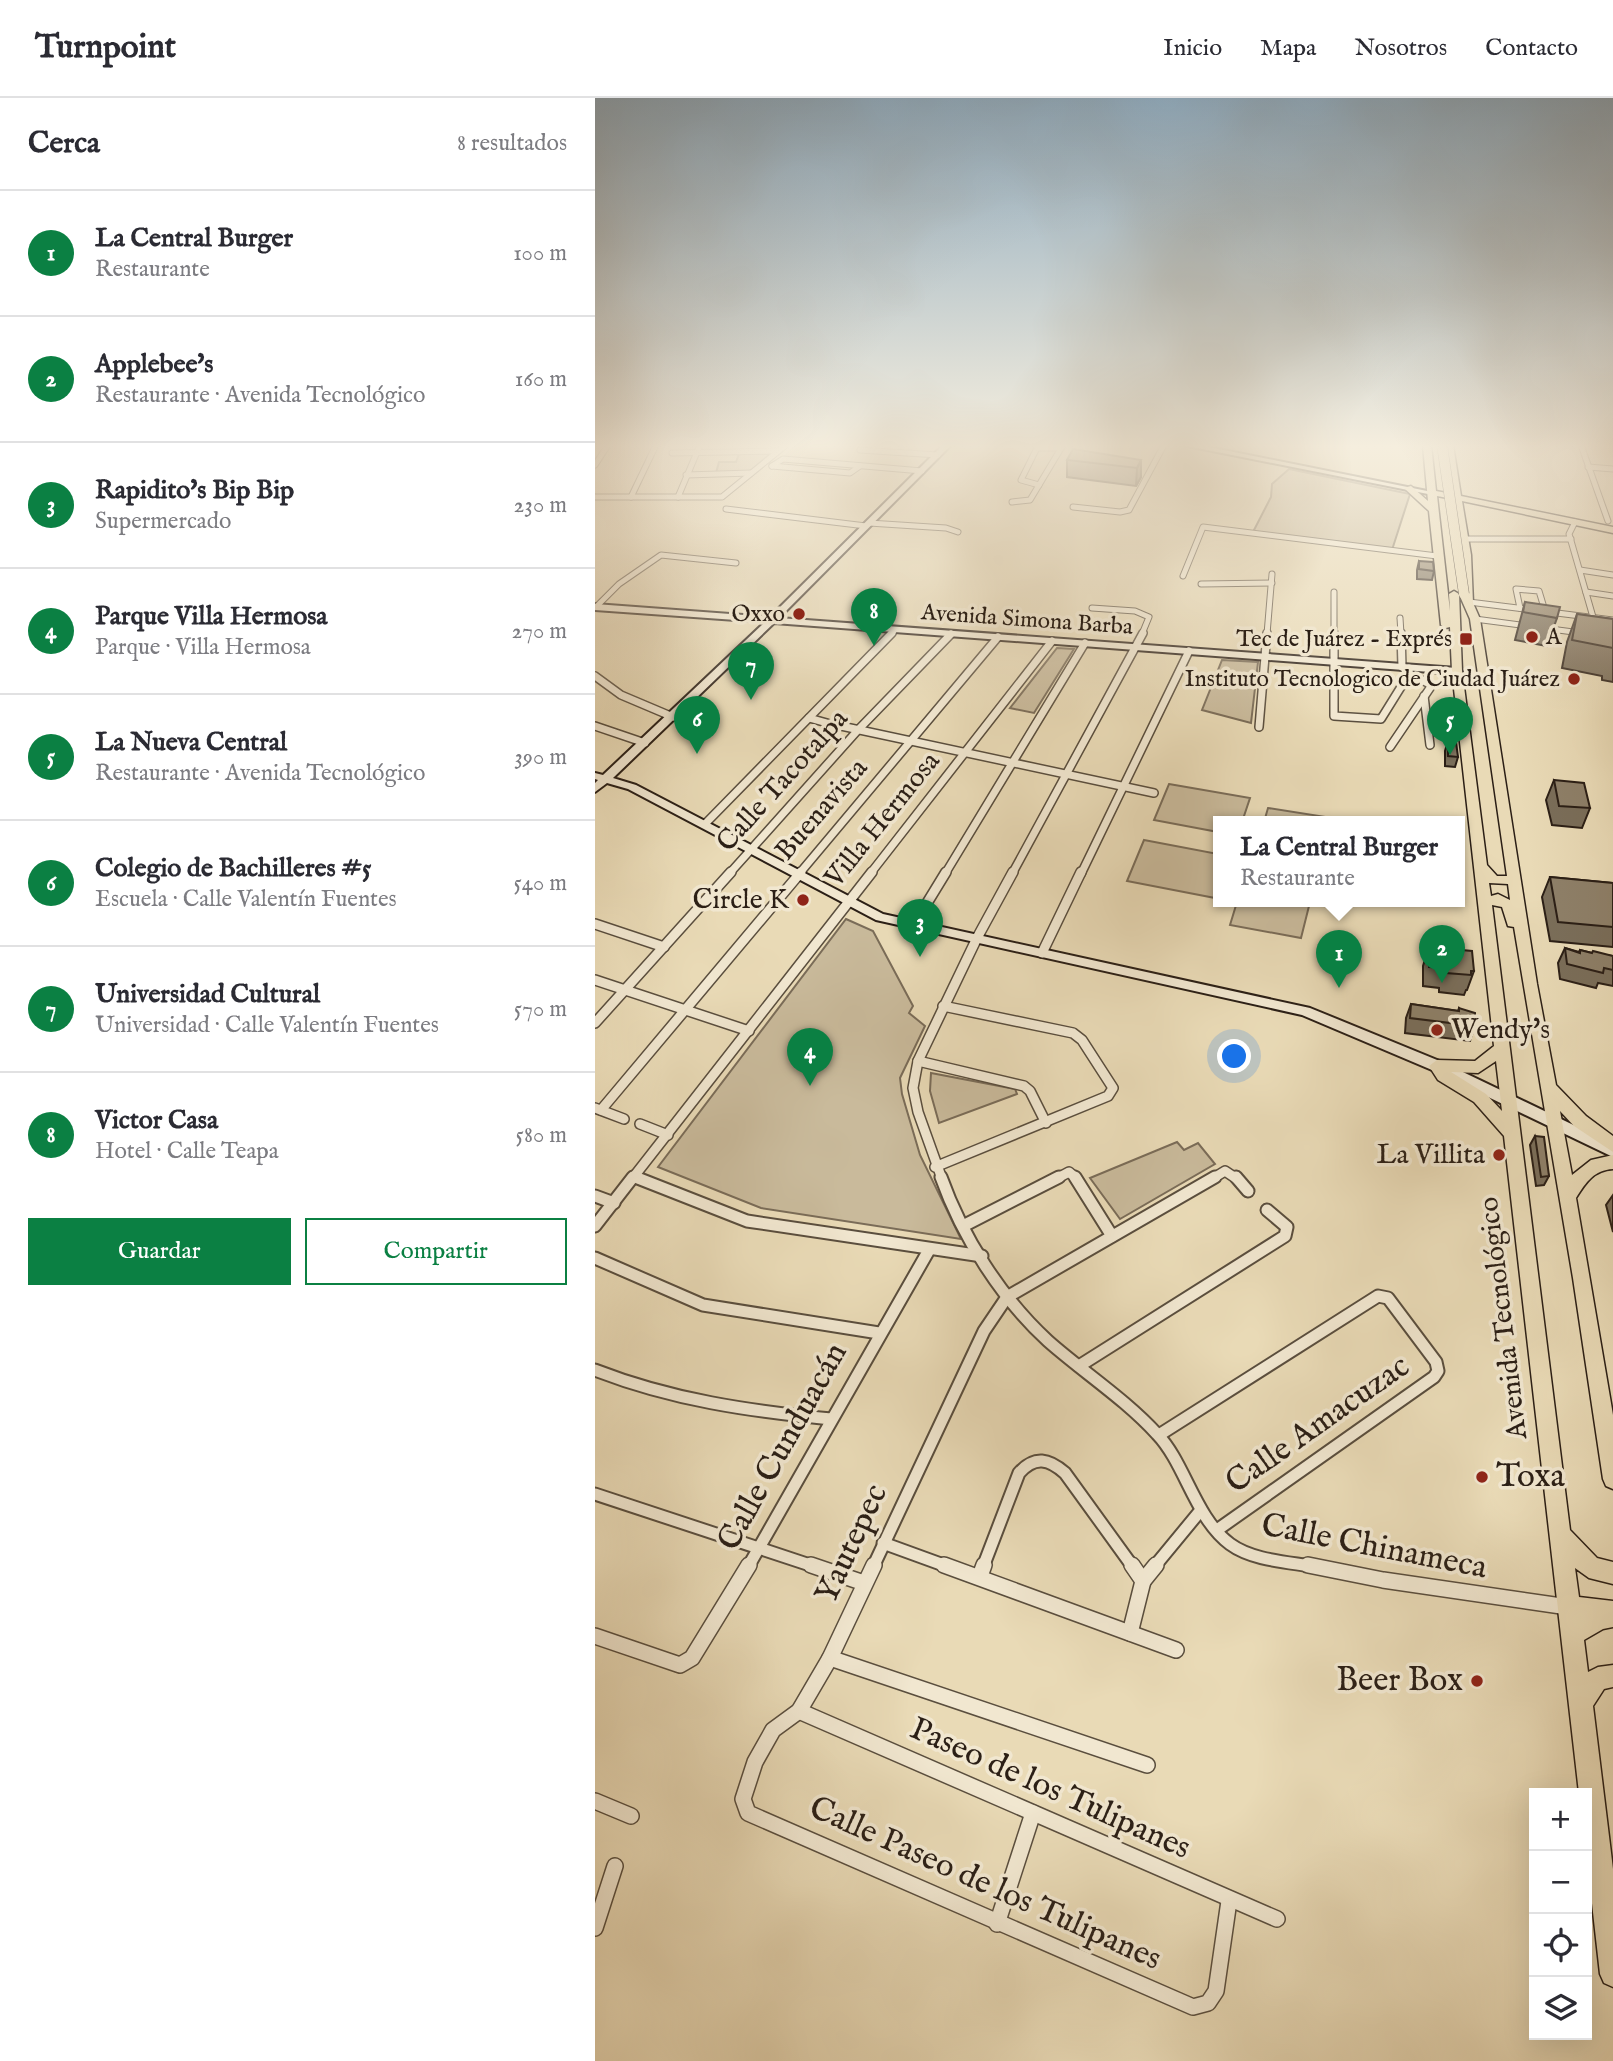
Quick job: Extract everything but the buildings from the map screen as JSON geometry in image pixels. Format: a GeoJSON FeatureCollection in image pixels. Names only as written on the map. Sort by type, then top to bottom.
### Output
{"type":"FeatureCollection","features":[{"type":"Feature","properties":{"kind":"main road"},"geometry":{"type":"LineString","coordinates":[[632,787],[595,792],[601,777],[623,765],[856,537]]}},
{"type":"Feature","properties":{"kind":"main road"},"geometry":{"type":"LineString","coordinates":[[1436,537],[1450,657],[1457,671],[1485,679]]}},
{"type":"Feature","properties":{"kind":"main road","name":"Avenida Tecnológico"},"geometry":{"type":"LineString","coordinates":[[1451,537],[1462,597],[1475,619],[1482,659],[1533,1003],[1568,1197],[1613,1479]]}},
{"type":"Feature","properties":{"kind":"main road","name":"Avenida Tecnológico"},"geometry":{"type":"LineString","coordinates":[[1454,537],[1462,597],[1457,671],[1613,1974]]}},
{"type":"Feature","properties":{"kind":"main road"},"geometry":{"type":"LineString","coordinates":[[1462,597],[1471,596],[1464,538]]}},
{"type":"Feature","properties":{"kind":"main road","name":"Avenida Simona Barba"},"geometry":{"type":"LineString","coordinates":[[596,607],[1457,671]]}},
{"type":"Feature","properties":{"kind":"main road"},"geometry":{"type":"LineString","coordinates":[[1456,657],[1467,662],[1482,659]]}},
{"type":"Feature","properties":{"kind":"main road"},"geometry":{"type":"LineString","coordinates":[[623,765],[625,781],[632,787]]}},
{"type":"Feature","properties":{"kind":"main road"},"geometry":{"type":"LineString","coordinates":[[601,777],[632,787],[880,917],[1305,1011],[1437,1066],[1613,1151]]}},
{"type":"Feature","properties":{"kind":"main road"},"geometry":{"type":"LineString","coordinates":[[1480,866],[1493,880],[1516,880]]}},
{"type":"Feature","properties":{"kind":"main road"},"geometry":{"type":"LineString","coordinates":[[1484,902],[1503,900],[1511,909],[1521,979],[1533,1003]]}},
{"type":"Feature","properties":{"kind":"main road"},"geometry":{"type":"LineString","coordinates":[[1437,1066],[1478,1067],[1502,1048]]}},
{"type":"Feature","properties":{"kind":"main road"},"geometry":{"type":"LineString","coordinates":[[1437,1066],[1444,1076],[1480,1098],[1513,1134]]}},
{"type":"Feature","properties":{"kind":"main road"},"geometry":{"type":"LineString","coordinates":[[1549,1088],[1580,1121],[1613,1145]]}},
{"type":"Feature","properties":{"kind":"main road"},"geometry":{"type":"LineString","coordinates":[[1568,1197],[1587,1169],[1597,1164],[1613,1162]]}},
{"type":"Feature","properties":{"kind":"main road"},"geometry":{"type":"LineString","coordinates":[[1560,1534],[1592,1568],[1600,1573],[1613,1573]]}},
{"type":"Feature","properties":{"kind":"main road"},"geometry":{"type":"LineString","coordinates":[[1569,1607],[1613,1614]]}},
{"type":"Feature","properties":{"kind":"main road"},"geometry":{"type":"LineString","coordinates":[[1572,1635],[1594,1621],[1613,1614]]}},
{"type":"Feature","properties":{"kind":"main road"},"geometry":{"type":"LineString","coordinates":[[1581,1704],[1598,1678],[1613,1676]]}},
{"type":"Feature","properties":{"kind":"street"},"geometry":{"type":"LineString","coordinates":[[1183,576],[1199,537]]}},
{"type":"Feature","properties":{"kind":"street"},"geometry":{"type":"LineString","coordinates":[[1281,537],[1437,556]]}},
{"type":"Feature","properties":{"kind":"street"},"geometry":{"type":"LineString","coordinates":[[1570,537],[1593,617]]}},
{"type":"Feature","properties":{"kind":"street"},"geometry":{"type":"LineString","coordinates":[[1464,538],[1571,540]]}},
{"type":"Feature","properties":{"kind":"street"},"geometry":{"type":"LineString","coordinates":[[596,607],[619,584],[661,555],[736,563]]}},
{"type":"Feature","properties":{"kind":"street"},"geometry":{"type":"LineString","coordinates":[[1580,570],[1613,575]]}},
{"type":"Feature","properties":{"kind":"street"},"geometry":{"type":"LineString","coordinates":[[1259,727],[1272,574]]}},
{"type":"Feature","properties":{"kind":"street"},"geometry":{"type":"LineString","coordinates":[[1201,584],[1272,583]]}},
{"type":"Feature","properties":{"kind":"street"},"geometry":{"type":"LineString","coordinates":[[1520,608],[1516,589],[1533,588],[1539,591],[1545,611]]}},
{"type":"Feature","properties":{"kind":"street"},"geometry":{"type":"LineString","coordinates":[[1334,592],[1334,716],[1381,719],[1407,669],[1400,618]]}},
{"type":"Feature","properties":{"kind":"street"},"geometry":{"type":"LineString","coordinates":[[1586,592],[1613,596]]}},
{"type":"Feature","properties":{"kind":"street"},"geometry":{"type":"LineString","coordinates":[[1462,597],[1520,608],[1613,620]]}},
{"type":"Feature","properties":{"kind":"street","name":"Calle Chinameca"},"geometry":{"type":"LineString","coordinates":[[1092,608],[1147,615],[1148,624],[977,938],[918,1061],[913,1088],[935,1167],[963,1226],[1007,1297],[1046,1339],[1159,1435],[1201,1510],[1229,1544],[1249,1555],[1418,1587],[1569,1607]]}},
{"type":"Feature","properties":{"kind":"street"},"geometry":{"type":"LineString","coordinates":[[1475,619],[1587,634]]}},
{"type":"Feature","properties":{"kind":"street"},"geometry":{"type":"LineString","coordinates":[[705,824],[895,630]]}},
{"type":"Feature","properties":{"kind":"street","name":"Calle Tacotalpa"},"geometry":{"type":"LineString","coordinates":[[595,1023],[858,730],[951,634]]}},
{"type":"Feature","properties":{"kind":"street","name":"Buenavista"},"geometry":{"type":"LineString","coordinates":[[598,1109],[686,1011],[797,874],[998,637]]}},
{"type":"Feature","properties":{"kind":"street","name":"Villa Hermosa"},"geometry":{"type":"LineString","coordinates":[[595,1226],[1052,641]]}},
{"type":"Feature","properties":{"kind":"street"},"geometry":{"type":"LineString","coordinates":[[913,926],[1085,643]]}},
{"type":"Feature","properties":{"kind":"street"},"geometry":{"type":"LineString","coordinates":[[1042,953],[1189,651]]}},
{"type":"Feature","properties":{"kind":"street"},"geometry":{"type":"LineString","coordinates":[[1390,747],[1430,684],[1407,669]]}},
{"type":"Feature","properties":{"kind":"street"},"geometry":{"type":"LineString","coordinates":[[595,676],[621,695],[673,717]]}},
{"type":"Feature","properties":{"kind":"street"},"geometry":{"type":"LineString","coordinates":[[1424,696],[1430,744]]}},
{"type":"Feature","properties":{"kind":"street"},"geometry":{"type":"LineString","coordinates":[[809,718],[827,723]]}},
{"type":"Feature","properties":{"kind":"street"},"geometry":{"type":"LineString","coordinates":[[595,726],[645,743]]}},
{"type":"Feature","properties":{"kind":"street"},"geometry":{"type":"LineString","coordinates":[[841,726],[1154,793]]}},
{"type":"Feature","properties":{"kind":"street"},"geometry":{"type":"LineString","coordinates":[[595,924],[664,947]]}},
{"type":"Feature","properties":{"kind":"street"},"geometry":{"type":"LineString","coordinates":[[595,979],[749,1031]]}},
{"type":"Feature","properties":{"kind":"street"},"geometry":{"type":"LineString","coordinates":[[935,1167],[1046,1123],[1113,1091],[1112,1085],[1089,1051],[1073,1033],[943,1006]]}},
{"type":"Feature","properties":{"kind":"street"},"geometry":{"type":"LineString","coordinates":[[918,1061],[1024,1086],[1030,1091],[1046,1123]]}},
{"type":"Feature","properties":{"kind":"street"},"geometry":{"type":"LineString","coordinates":[[598,1109],[624,1119]]}},
{"type":"Feature","properties":{"kind":"street"},"geometry":{"type":"LineString","coordinates":[[640,1124],[668,1135]]}},
{"type":"Feature","properties":{"kind":"street"},"geometry":{"type":"LineString","coordinates":[[1007,1297],[1226,1171],[1233,1174],[1248,1191]]}},
{"type":"Feature","properties":{"kind":"street"},"geometry":{"type":"LineString","coordinates":[[963,1226],[1069,1172],[1078,1180],[1112,1236]]}},
{"type":"Feature","properties":{"kind":"street"},"geometry":{"type":"LineString","coordinates":[[635,1177],[747,1221],[982,1256]]}},
{"type":"Feature","properties":{"kind":"street"},"geometry":{"type":"LineString","coordinates":[[595,1196],[614,1203]]}},
{"type":"Feature","properties":{"kind":"street"},"geometry":{"type":"LineString","coordinates":[[1079,1366],[1285,1236],[1287,1227],[1267,1210]]}},
{"type":"Feature","properties":{"kind":"street","name":"Calle Cunduacán"},"geometry":{"type":"LineString","coordinates":[[595,1636],[680,1665],[692,1658],[758,1550],[879,1333],[929,1250]]}},
{"type":"Feature","properties":{"kind":"street"},"geometry":{"type":"LineString","coordinates":[[595,1258],[703,1306],[879,1333]]}},
{"type":"Feature","properties":{"kind":"street","name":"Calle Amacuzac"},"geometry":{"type":"LineString","coordinates":[[1159,1435],[1381,1296],[1388,1298],[1436,1362],[1437,1374],[1217,1530]]}},
{"type":"Feature","properties":{"kind":"street","name":"Yautepec"},"geometry":{"type":"LineString","coordinates":[[743,1805],[755,1762],[773,1730],[799,1711],[830,1658],[984,1331],[1007,1297]]}},
{"type":"Feature","properties":{"kind":"street"},"geometry":{"type":"LineString","coordinates":[[595,1370],[672,1399],[737,1410],[831,1419]]}},
{"type":"Feature","properties":{"kind":"street"},"geometry":{"type":"LineString","coordinates":[[981,1576],[1019,1474],[1025,1466],[1041,1459],[1056,1464],[1143,1581],[1130,1633]]}},
{"type":"Feature","properties":{"kind":"street"},"geometry":{"type":"LineString","coordinates":[[595,1494],[864,1583]]}},
{"type":"Feature","properties":{"kind":"street","name":"Calle Amacuzac"},"geometry":{"type":"LineString","coordinates":[[1143,1581],[1201,1510]]}},
{"type":"Feature","properties":{"kind":"street"},"geometry":{"type":"LineString","coordinates":[[883,1543],[981,1576],[1176,1650]]}},
{"type":"Feature","properties":{"kind":"street"},"geometry":{"type":"LineString","coordinates":[[830,1658],[1147,1765]]}},
{"type":"Feature","properties":{"kind":"street","name":"Paseo de los Tulipanes"},"geometry":{"type":"LineString","coordinates":[[799,1711],[1229,1901],[1277,1919]]}},
{"type":"Feature","properties":{"kind":"street"},"geometry":{"type":"LineString","coordinates":[[595,1801],[631,1816]]}},
{"type":"Feature","properties":{"kind":"street","name":"Calle Paseo de los Tulipanes"},"geometry":{"type":"LineString","coordinates":[[743,1805],[748,1813],[997,1924],[1193,2007],[1208,2003],[1216,1991],[1229,1901]]}},
{"type":"Feature","properties":{"kind":"street"},"geometry":{"type":"LineString","coordinates":[[997,1924],[1033,1813]]}},
{"type":"Feature","properties":{"kind":"street"},"geometry":{"type":"LineString","coordinates":[[595,1928],[615,1866]]}},
{"type":"Feature","properties":{"kind":"shaded area"},"geometry":{"type":"Polygon","coordinates":[[[1289,537],[1396,537],[1392,550],[1289,537]]]}},
{"type":"Feature","properties":{"kind":"shaded area"},"geometry":{"type":"Polygon","coordinates":[[[1057,648],[1074,649],[1034,713],[1010,708],[1057,648]]]}},
{"type":"Feature","properties":{"kind":"shaded area"},"geometry":{"type":"Polygon","coordinates":[[[1222,660],[1258,662],[1251,723],[1202,710],[1222,660]]]}},
{"type":"Feature","properties":{"kind":"shaded area"},"geometry":{"type":"Polygon","coordinates":[[[1169,784],[1250,798],[1244,816],[1213,816],[1213,831],[1154,820],[1169,784]]]}},
{"type":"Feature","properties":{"kind":"shaded area"},"geometry":{"type":"Polygon","coordinates":[[[1268,808],[1319,816],[1266,816],[1268,808]]]}},
{"type":"Feature","properties":{"kind":"shaded area"},"geometry":{"type":"Polygon","coordinates":[[[1144,840],[1213,853],[1213,898],[1127,881],[1144,840]]]}},
{"type":"Feature","properties":{"kind":"shaded area"},"geometry":{"type":"Polygon","coordinates":[[[1235,907],[1309,907],[1301,938],[1230,925],[1235,907]]]}},
{"type":"Feature","properties":{"kind":"shaded area"},"geometry":{"type":"Polygon","coordinates":[[[846,919],[873,931],[913,1006],[909,1013],[925,1026],[900,1078],[902,1094],[920,1155],[961,1239],[761,1208],[658,1167],[846,919]]]}},
{"type":"Feature","properties":{"kind":"shaded area"},"geometry":{"type":"Polygon","coordinates":[[[931,1073],[1015,1089],[1017,1094],[939,1123],[930,1091],[931,1073]]]}},
{"type":"Feature","properties":{"kind":"shaded area"},"geometry":{"type":"Polygon","coordinates":[[[1177,1142],[1184,1150],[1198,1143],[1215,1164],[1120,1219],[1090,1178],[1177,1142]]]}},
{"type":"Feature","properties":{"kind":"place","name":"Oxxo"},"geometry":{"type":"Point","coordinates":[799,614]}},
{"type":"Feature","properties":{"kind":"place","name":"A"},"geometry":{"type":"Point","coordinates":[1532,637]}},
{"type":"Feature","properties":{"kind":"place","name":"Tec de Juárez - Exprés"},"geometry":{"type":"Point","coordinates":[1466,639]}},
{"type":"Feature","properties":{"kind":"place","name":"Victor Casa"},"geometry":{"type":"Point","coordinates":[874,646]}},
{"type":"Feature","properties":{"kind":"place","name":"Instituto Tecnologico de Ciudad Juárez"},"geometry":{"type":"Point","coordinates":[1574,679]}},
{"type":"Feature","properties":{"kind":"place","name":"Universidad Cultural"},"geometry":{"type":"Point","coordinates":[751,700]}},
{"type":"Feature","properties":{"kind":"place","name":"Colegio de Bachilleres #5"},"geometry":{"type":"Point","coordinates":[697,754]}},
{"type":"Feature","properties":{"kind":"place","name":"La Nueva Central"},"geometry":{"type":"Point","coordinates":[1450,755]}},
{"type":"Feature","properties":{"kind":"place","name":"Circle K"},"geometry":{"type":"Point","coordinates":[803,900]}},
{"type":"Feature","properties":{"kind":"place","name":"Rapidito's Bip Bip"},"geometry":{"type":"Point","coordinates":[920,957]}},
{"type":"Feature","properties":{"kind":"place","name":"Applebee's"},"geometry":{"type":"Point","coordinates":[1442,983]}},
{"type":"Feature","properties":{"kind":"place","name":"La Central Burger"},"geometry":{"type":"Point","coordinates":[1339,988]}},
{"type":"Feature","properties":{"kind":"place","name":"Wendy's"},"geometry":{"type":"Point","coordinates":[1437,1030]}},
{"type":"Feature","properties":{"kind":"place","name":"Parque Villa Hermosa"},"geometry":{"type":"Point","coordinates":[810,1086]}},
{"type":"Feature","properties":{"kind":"place","name":"La Villita"},"geometry":{"type":"Point","coordinates":[1499,1155]}},
{"type":"Feature","properties":{"kind":"place","name":"Toxa"},"geometry":{"type":"Point","coordinates":[1482,1477]}},
{"type":"Feature","properties":{"kind":"place","name":"Beer Box"},"geometry":{"type":"Point","coordinates":[1477,1681]}}]}
